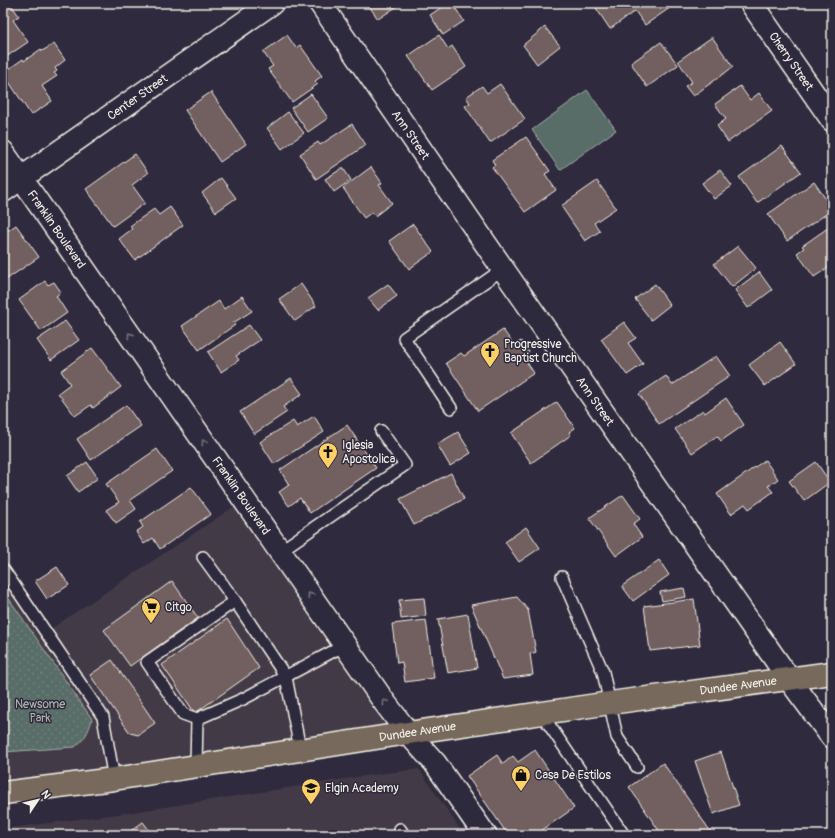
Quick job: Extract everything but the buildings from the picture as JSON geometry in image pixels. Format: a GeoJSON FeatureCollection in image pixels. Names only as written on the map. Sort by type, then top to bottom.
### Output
{"type":"FeatureCollection","features":[{"type":"Feature","properties":{"kind":"main road","name":"Dundee Avenue"},"geometry":{"type":"LineString","coordinates":[[3,793],[114,779],[610,703],[832,673]]}},
{"type":"Feature","properties":{"kind":"street","name":"Center Street"},"geometry":{"type":"LineString","coordinates":[[3,190],[272,3]]}},
{"type":"Feature","properties":{"kind":"street","name":"Ann Street"},"geometry":{"type":"LineString","coordinates":[[320,3],[503,269],[789,679],[832,737]]}},
{"type":"Feature","properties":{"kind":"street","name":"Cherry Street"},"geometry":{"type":"LineString","coordinates":[[751,3],[832,120]]}},
{"type":"Feature","properties":{"kind":"street","name":"Franklin Boulevard"},"geometry":{"type":"LineString","coordinates":[[3,152],[385,703],[408,733],[435,763],[484,835]]}},
{"type":"Feature","properties":{"kind":"lane"},"geometry":{"type":"LineString","coordinates":[[451,408],[404,338],[503,269]]}},
{"type":"Feature","properties":{"kind":"lane"},"geometry":{"type":"LineString","coordinates":[[280,551],[405,465],[381,431]]}},
{"type":"Feature","properties":{"kind":"lane"},"geometry":{"type":"LineString","coordinates":[[203,557],[286,677],[300,750]]}},
{"type":"Feature","properties":{"kind":"lane"},"geometry":{"type":"LineString","coordinates":[[3,569],[102,717],[114,779]]}},
{"type":"Feature","properties":{"kind":"lane"},"geometry":{"type":"LineString","coordinates":[[562,577],[603,672],[617,737],[637,767]]}},
{"type":"Feature","properties":{"kind":"lane"},"geometry":{"type":"LineString","coordinates":[[235,602],[147,662],[182,714],[197,719],[243,699],[345,645]]}},
{"type":"Feature","properties":{"kind":"lane"},"geometry":{"type":"LineString","coordinates":[[541,713],[624,835]]}},
{"type":"Feature","properties":{"kind":"lane"},"geometry":{"type":"LineString","coordinates":[[196,766],[197,719]]}},
{"type":"Feature","properties":{"kind":"shaded area"},"geometry":{"type":"Polygon","coordinates":[[[244,500],[408,733],[3,793],[3,570],[46,632],[244,500]]]}},
{"type":"Feature","properties":{"kind":"shaded area","name":"Elgin Academy"},"geometry":{"type":"Polygon","coordinates":[[[419,769],[464,835],[3,835],[3,829],[133,812],[370,775],[419,769]]]}},
{"type":"Feature","properties":{"kind":"green space"},"geometry":{"type":"Polygon","coordinates":[[[587,90],[616,130],[560,170],[532,130],[587,90]]]}},
{"type":"Feature","properties":{"kind":"green space","name":"Newsome Park"},"geometry":{"type":"Polygon","coordinates":[[[3,590],[92,719],[86,734],[75,747],[3,752],[3,590]]]}},
{"type":"Feature","properties":{"kind":"place","name":"Progressive Baptist Church"},"geometry":{"type":"Point","coordinates":[490,368]}},
{"type":"Feature","properties":{"kind":"place","name":"Iglesia Apostolica"},"geometry":{"type":"Point","coordinates":[328,469]}},
{"type":"Feature","properties":{"kind":"place","name":"Citgo"},"geometry":{"type":"Point","coordinates":[151,624]}},
{"type":"Feature","properties":{"kind":"place","name":"Casa De Estilos"},"geometry":{"type":"Point","coordinates":[521,792]}},
{"type":"Feature","properties":{"kind":"place","name":"Elgin Academy"},"geometry":{"type":"Point","coordinates":[311,805]}}]}
